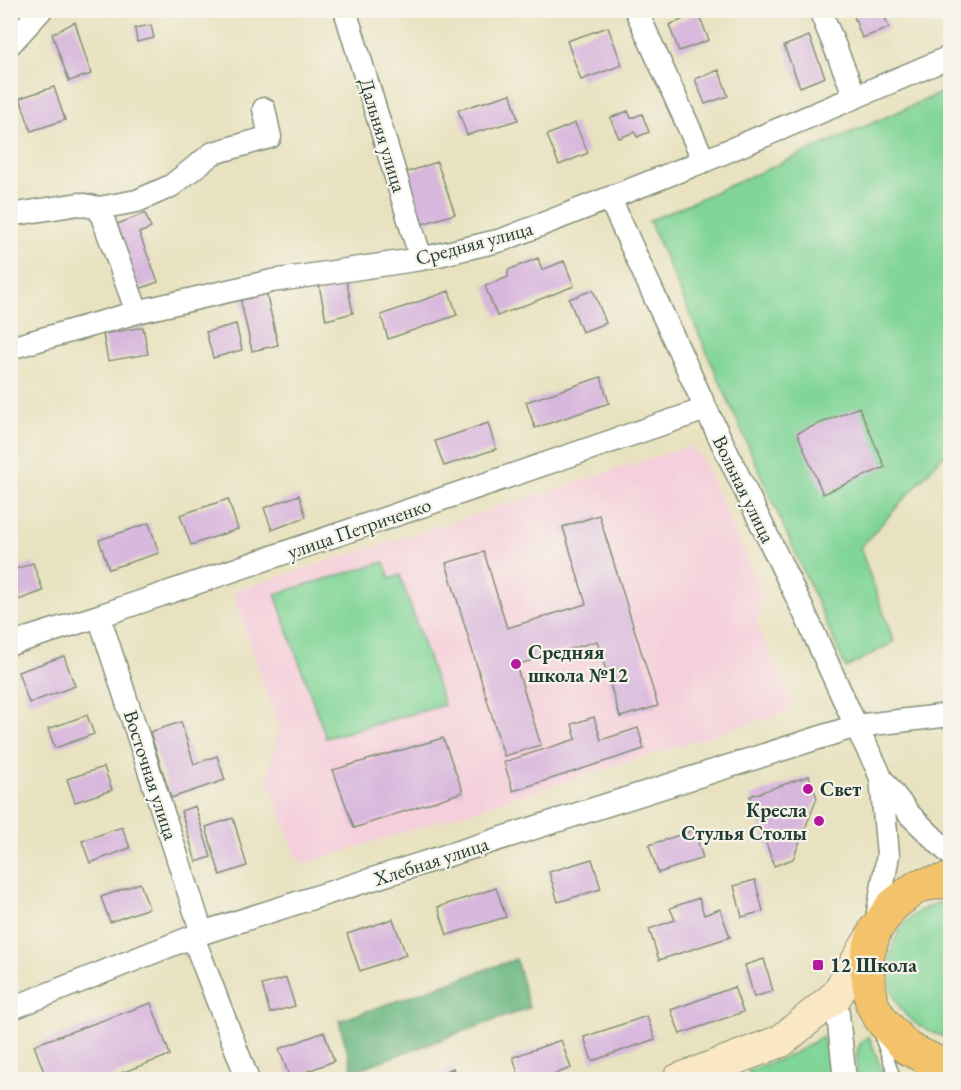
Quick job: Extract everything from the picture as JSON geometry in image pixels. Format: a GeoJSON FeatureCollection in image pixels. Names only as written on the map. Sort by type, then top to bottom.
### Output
{"type":"FeatureCollection","features":[{"type":"Feature","properties":{"kind":"main road"},"geometry":{"type":"LineString","coordinates":[[678,1080],[781,1041],[836,996],[892,906],[918,886],[951,880]]}},
{"type":"Feature","properties":{"kind":"main road"},"geometry":{"type":"LineString","coordinates":[[875,930],[866,961],[872,1004],[882,1021],[907,1048],[936,1062],[951,1065]]}},
{"type":"Feature","properties":{"kind":"main road"},"geometry":{"type":"LineString","coordinates":[[928,1080],[951,1065]]}},
{"type":"Feature","properties":{"kind":"street"},"geometry":{"type":"LineString","coordinates":[[10,44],[41,10]]}},
{"type":"Feature","properties":{"kind":"street","name":"Дальняя улица"},"geometry":{"type":"LineString","coordinates":[[345,10],[421,259]]}},
{"type":"Feature","properties":{"kind":"street"},"geometry":{"type":"LineString","coordinates":[[636,10],[704,161]]}},
{"type":"Feature","properties":{"kind":"street"},"geometry":{"type":"LineString","coordinates":[[820,10],[855,96]]}},
{"type":"Feature","properties":{"kind":"street","name":"Средняя улица"},"geometry":{"type":"LineString","coordinates":[[10,348],[137,312],[272,281],[421,259],[502,240],[643,186],[951,57]]}},
{"type":"Feature","properties":{"kind":"street"},"geometry":{"type":"LineString","coordinates":[[10,216],[79,204],[99,208],[137,201],[171,186],[213,153],[270,137],[264,109]]}},
{"type":"Feature","properties":{"kind":"street"},"geometry":{"type":"LineString","coordinates":[[627,236],[628,207],[643,186]]}},
{"type":"Feature","properties":{"kind":"street","name":"Вольная улица"},"geometry":{"type":"LineString","coordinates":[[610,198],[706,409],[881,778]]}},
{"type":"Feature","properties":{"kind":"street"},"geometry":{"type":"LineString","coordinates":[[99,208],[137,312]]}},
{"type":"Feature","properties":{"kind":"street"},"geometry":{"type":"LineString","coordinates":[[585,208],[606,216],[627,236]]}},
{"type":"Feature","properties":{"kind":"street","name":"улица Петриченко"},"geometry":{"type":"LineString","coordinates":[[10,644],[99,616],[706,409]]}},
{"type":"Feature","properties":{"kind":"street","name":"Восточная улица"},"geometry":{"type":"LineString","coordinates":[[99,616],[197,935],[249,1080]]}},
{"type":"Feature","properties":{"kind":"street","name":"Хлебная улица"},"geometry":{"type":"LineString","coordinates":[[10,1009],[197,935],[856,726],[951,715]]}},
{"type":"Feature","properties":{"kind":"street"},"geometry":{"type":"LineString","coordinates":[[881,778],[909,814],[951,855]]}},
{"type":"Feature","properties":{"kind":"street"},"geometry":{"type":"LineString","coordinates":[[875,930],[888,855],[881,778]]}},
{"type":"Feature","properties":{"kind":"street"},"geometry":{"type":"LineString","coordinates":[[836,996],[845,1080]]}},
{"type":"Feature","properties":{"kind":"lane"},"geometry":{"type":"LineString","coordinates":[[882,1021],[881,1040],[896,1080]]}},
{"type":"Feature","properties":{"kind":"shaded area","name":"Средняя школа №12"},"geometry":{"type":"Polygon","coordinates":[[[690,446],[702,459],[763,596],[756,624],[794,703],[786,712],[300,865],[267,778],[279,729],[232,592],[690,446]]]}},
{"type":"Feature","properties":{"kind":"green space"},"geometry":{"type":"Polygon","coordinates":[[[950,89],[950,448],[860,548],[894,642],[846,668],[649,221],[950,89]]]}},
{"type":"Feature","properties":{"kind":"green space"},"geometry":{"type":"Polygon","coordinates":[[[384,562],[390,579],[400,575],[444,705],[326,738],[275,594],[384,562]]]}},
{"type":"Feature","properties":{"kind":"green space"},"geometry":{"type":"Polygon","coordinates":[[[950,900],[950,1038],[948,1038],[920,1026],[901,1009],[894,997],[889,968],[895,939],[902,927],[921,910],[950,900]]]}},
{"type":"Feature","properties":{"kind":"green space"},"geometry":{"type":"Polygon","coordinates":[[[516,959],[529,1008],[353,1071],[339,1021],[516,959]]]}},
{"type":"Feature","properties":{"kind":"green space"},"geometry":{"type":"Polygon","coordinates":[[[822,1036],[833,1079],[752,1079],[748,1070],[786,1056],[822,1036]]]}},
{"type":"Feature","properties":{"kind":"green space"},"geometry":{"type":"Polygon","coordinates":[[[869,1036],[885,1079],[858,1079],[858,1049],[869,1036]]]}},
{"type":"Feature","properties":{"kind":"building"},"geometry":{"type":"Polygon","coordinates":[[[10,10],[21,10],[26,17],[10,29],[10,10]]]}},
{"type":"Feature","properties":{"kind":"building"},"geometry":{"type":"Polygon","coordinates":[[[882,10],[889,28],[862,38],[852,11],[882,10]]]}},
{"type":"Feature","properties":{"kind":"building"},"geometry":{"type":"Polygon","coordinates":[[[698,13],[709,40],[679,51],[669,25],[698,13]]]}},
{"type":"Feature","properties":{"kind":"building"},"geometry":{"type":"Polygon","coordinates":[[[75,22],[91,74],[69,81],[52,34],[75,22]]]}},
{"type":"Feature","properties":{"kind":"building"},"geometry":{"type":"Polygon","coordinates":[[[151,25],[154,38],[137,42],[135,28],[151,25]]]}},
{"type":"Feature","properties":{"kind":"building"},"geometry":{"type":"Polygon","coordinates":[[[608,27],[622,65],[581,80],[567,41],[608,27]]]}},
{"type":"Feature","properties":{"kind":"building"},"geometry":{"type":"Polygon","coordinates":[[[809,36],[825,77],[800,87],[784,46],[809,36]]]}},
{"type":"Feature","properties":{"kind":"building"},"geometry":{"type":"Polygon","coordinates":[[[719,70],[728,96],[705,104],[695,79],[719,70]]]}},
{"type":"Feature","properties":{"kind":"building"},"geometry":{"type":"Polygon","coordinates":[[[54,87],[65,120],[31,131],[20,98],[54,87]]]}},
{"type":"Feature","properties":{"kind":"building"},"geometry":{"type":"Polygon","coordinates":[[[511,94],[518,120],[467,135],[458,110],[511,94]]]}},
{"type":"Feature","properties":{"kind":"building"},"geometry":{"type":"Polygon","coordinates":[[[628,111],[631,118],[642,114],[649,132],[637,137],[635,132],[619,138],[610,118],[628,111]]]}},
{"type":"Feature","properties":{"kind":"building"},"geometry":{"type":"Polygon","coordinates":[[[575,123],[588,153],[559,165],[547,135],[575,123]]]}},
{"type":"Feature","properties":{"kind":"building"},"geometry":{"type":"Polygon","coordinates":[[[437,162],[455,214],[422,224],[405,173],[437,162]]]}},
{"type":"Feature","properties":{"kind":"building"},"geometry":{"type":"Polygon","coordinates":[[[145,213],[151,228],[139,233],[158,282],[139,289],[115,225],[145,213]]]}},
{"type":"Feature","properties":{"kind":"building"},"geometry":{"type":"Polygon","coordinates":[[[538,258],[542,270],[564,261],[574,286],[497,316],[485,286],[508,277],[508,270],[538,258]]]}},
{"type":"Feature","properties":{"kind":"building"},"geometry":{"type":"Polygon","coordinates":[[[346,279],[353,313],[326,320],[319,285],[346,279]]]}},
{"type":"Feature","properties":{"kind":"building"},"geometry":{"type":"Polygon","coordinates":[[[265,287],[278,345],[252,351],[239,293],[265,287]]]}},
{"type":"Feature","properties":{"kind":"building"},"geometry":{"type":"Polygon","coordinates":[[[593,290],[606,323],[582,332],[569,299],[593,290]]]}},
{"type":"Feature","properties":{"kind":"building"},"geometry":{"type":"Polygon","coordinates":[[[449,291],[457,315],[388,339],[381,315],[449,291]]]}},
{"type":"Feature","properties":{"kind":"building"},"geometry":{"type":"Polygon","coordinates":[[[236,324],[242,350],[213,358],[206,332],[236,324]]]}},
{"type":"Feature","properties":{"kind":"building"},"geometry":{"type":"Polygon","coordinates":[[[143,327],[148,354],[108,361],[103,334],[143,327]]]}},
{"type":"Feature","properties":{"kind":"building"},"geometry":{"type":"Polygon","coordinates":[[[601,377],[609,403],[535,428],[526,402],[601,377]]]}},
{"type":"Feature","properties":{"kind":"building"},"geometry":{"type":"Polygon","coordinates":[[[859,407],[885,467],[823,494],[797,433],[859,407]]]}},
{"type":"Feature","properties":{"kind":"building"},"geometry":{"type":"Polygon","coordinates":[[[488,423],[496,449],[444,466],[435,441],[488,423]]]}},
{"type":"Feature","properties":{"kind":"building"},"geometry":{"type":"Polygon","coordinates":[[[299,495],[306,517],[272,530],[264,508],[299,495]]]}},
{"type":"Feature","properties":{"kind":"building"},"geometry":{"type":"Polygon","coordinates":[[[228,499],[238,529],[191,545],[180,515],[228,499]]]}},
{"type":"Feature","properties":{"kind":"building"},"geometry":{"type":"Polygon","coordinates":[[[599,515],[658,706],[620,717],[597,641],[516,665],[541,745],[504,756],[446,563],[484,552],[507,628],[586,604],[563,527],[599,515]]]}},
{"type":"Feature","properties":{"kind":"building"},"geometry":{"type":"Polygon","coordinates":[[[149,523],[159,553],[109,569],[99,540],[149,523]]]}},
{"type":"Feature","properties":{"kind":"building"},"geometry":{"type":"Polygon","coordinates":[[[33,563],[43,591],[10,603],[10,571],[33,563]]]}},
{"type":"Feature","properties":{"kind":"building"},"geometry":{"type":"Polygon","coordinates":[[[64,656],[75,686],[29,703],[18,672],[64,656]]]}},
{"type":"Feature","properties":{"kind":"building"},"geometry":{"type":"Polygon","coordinates":[[[87,715],[94,734],[55,748],[48,729],[87,715]]]}},
{"type":"Feature","properties":{"kind":"building"},"geometry":{"type":"Polygon","coordinates":[[[594,717],[601,740],[638,728],[644,749],[513,791],[504,762],[576,739],[572,724],[594,717]]]}},
{"type":"Feature","properties":{"kind":"building"},"geometry":{"type":"Polygon","coordinates":[[[181,722],[194,764],[217,756],[225,780],[171,798],[150,732],[181,722]]]}},
{"type":"Feature","properties":{"kind":"building"},"geometry":{"type":"Polygon","coordinates":[[[443,738],[463,792],[354,828],[333,770],[443,738]]]}},
{"type":"Feature","properties":{"kind":"building"},"geometry":{"type":"Polygon","coordinates":[[[104,767],[112,790],[75,802],[67,779],[104,767]]]}},
{"type":"Feature","properties":{"kind":"building"},"geometry":{"type":"Polygon","coordinates":[[[809,776],[817,798],[793,859],[774,866],[750,796],[809,776]]]}},
{"type":"Feature","properties":{"kind":"building"},"geometry":{"type":"Polygon","coordinates":[[[195,806],[211,857],[196,862],[181,811],[195,806]]]}},
{"type":"Feature","properties":{"kind":"building"},"geometry":{"type":"Polygon","coordinates":[[[233,818],[247,866],[220,875],[206,827],[233,818]]]}},
{"type":"Feature","properties":{"kind":"building"},"geometry":{"type":"Polygon","coordinates":[[[122,827],[130,848],[90,863],[82,841],[122,827]]]}},
{"type":"Feature","properties":{"kind":"building"},"geometry":{"type":"Polygon","coordinates":[[[694,830],[703,858],[658,873],[649,845],[694,830]]]}},
{"type":"Feature","properties":{"kind":"building"},"geometry":{"type":"Polygon","coordinates":[[[592,859],[601,889],[558,902],[549,872],[592,859]]]}},
{"type":"Feature","properties":{"kind":"building"},"geometry":{"type":"Polygon","coordinates":[[[755,880],[763,911],[742,917],[734,886],[755,880]]]}},
{"type":"Feature","properties":{"kind":"building"},"geometry":{"type":"Polygon","coordinates":[[[140,883],[149,908],[110,922],[101,897],[140,883]]]}},
{"type":"Feature","properties":{"kind":"building"},"geometry":{"type":"Polygon","coordinates":[[[496,888],[506,917],[447,935],[438,907],[496,888]]]}},
{"type":"Feature","properties":{"kind":"building"},"geometry":{"type":"Polygon","coordinates":[[[699,898],[704,915],[720,909],[730,937],[659,960],[649,929],[675,920],[670,908],[699,898]]]}},
{"type":"Feature","properties":{"kind":"building"},"geometry":{"type":"Polygon","coordinates":[[[393,919],[406,955],[360,971],[347,934],[393,919]]]}},
{"type":"Feature","properties":{"kind":"building"},"geometry":{"type":"Polygon","coordinates":[[[764,959],[773,991],[754,997],[745,965],[764,959]]]}},
{"type":"Feature","properties":{"kind":"building"},"geometry":{"type":"Polygon","coordinates":[[[286,978],[295,1006],[270,1013],[262,985],[286,978]]]}},
{"type":"Feature","properties":{"kind":"building"},"geometry":{"type":"Polygon","coordinates":[[[734,987],[743,1012],[680,1034],[671,1010],[734,987]]]}},
{"type":"Feature","properties":{"kind":"building"},"geometry":{"type":"Polygon","coordinates":[[[151,1003],[170,1055],[102,1080],[47,1080],[34,1045],[151,1003]]]}},
{"type":"Feature","properties":{"kind":"building"},"geometry":{"type":"Polygon","coordinates":[[[647,1016],[655,1039],[592,1061],[584,1037],[647,1016]]]}},
{"type":"Feature","properties":{"kind":"building"},"geometry":{"type":"Polygon","coordinates":[[[324,1032],[334,1061],[290,1078],[279,1049],[324,1032]]]}},
{"type":"Feature","properties":{"kind":"building"},"geometry":{"type":"Polygon","coordinates":[[[561,1040],[571,1068],[539,1080],[520,1080],[513,1057],[561,1040]]]}},
{"type":"Feature","properties":{"kind":"building"},"geometry":{"type":"Polygon","coordinates":[[[453,1068],[457,1080],[424,1080],[424,1079],[453,1068]]]}},
{"type":"Feature","properties":{"kind":"place","name":"Средняя школа №12"},"geometry":{"type":"Point","coordinates":[516,664]}},
{"type":"Feature","properties":{"kind":"place","name":"Свет"},"geometry":{"type":"Point","coordinates":[808,789]}},
{"type":"Feature","properties":{"kind":"place","name":"Кресла Стулья Столы"},"geometry":{"type":"Point","coordinates":[819,821]}},
{"type":"Feature","properties":{"kind":"place","name":"12 Школа"},"geometry":{"type":"Point","coordinates":[818,965]}}]}
